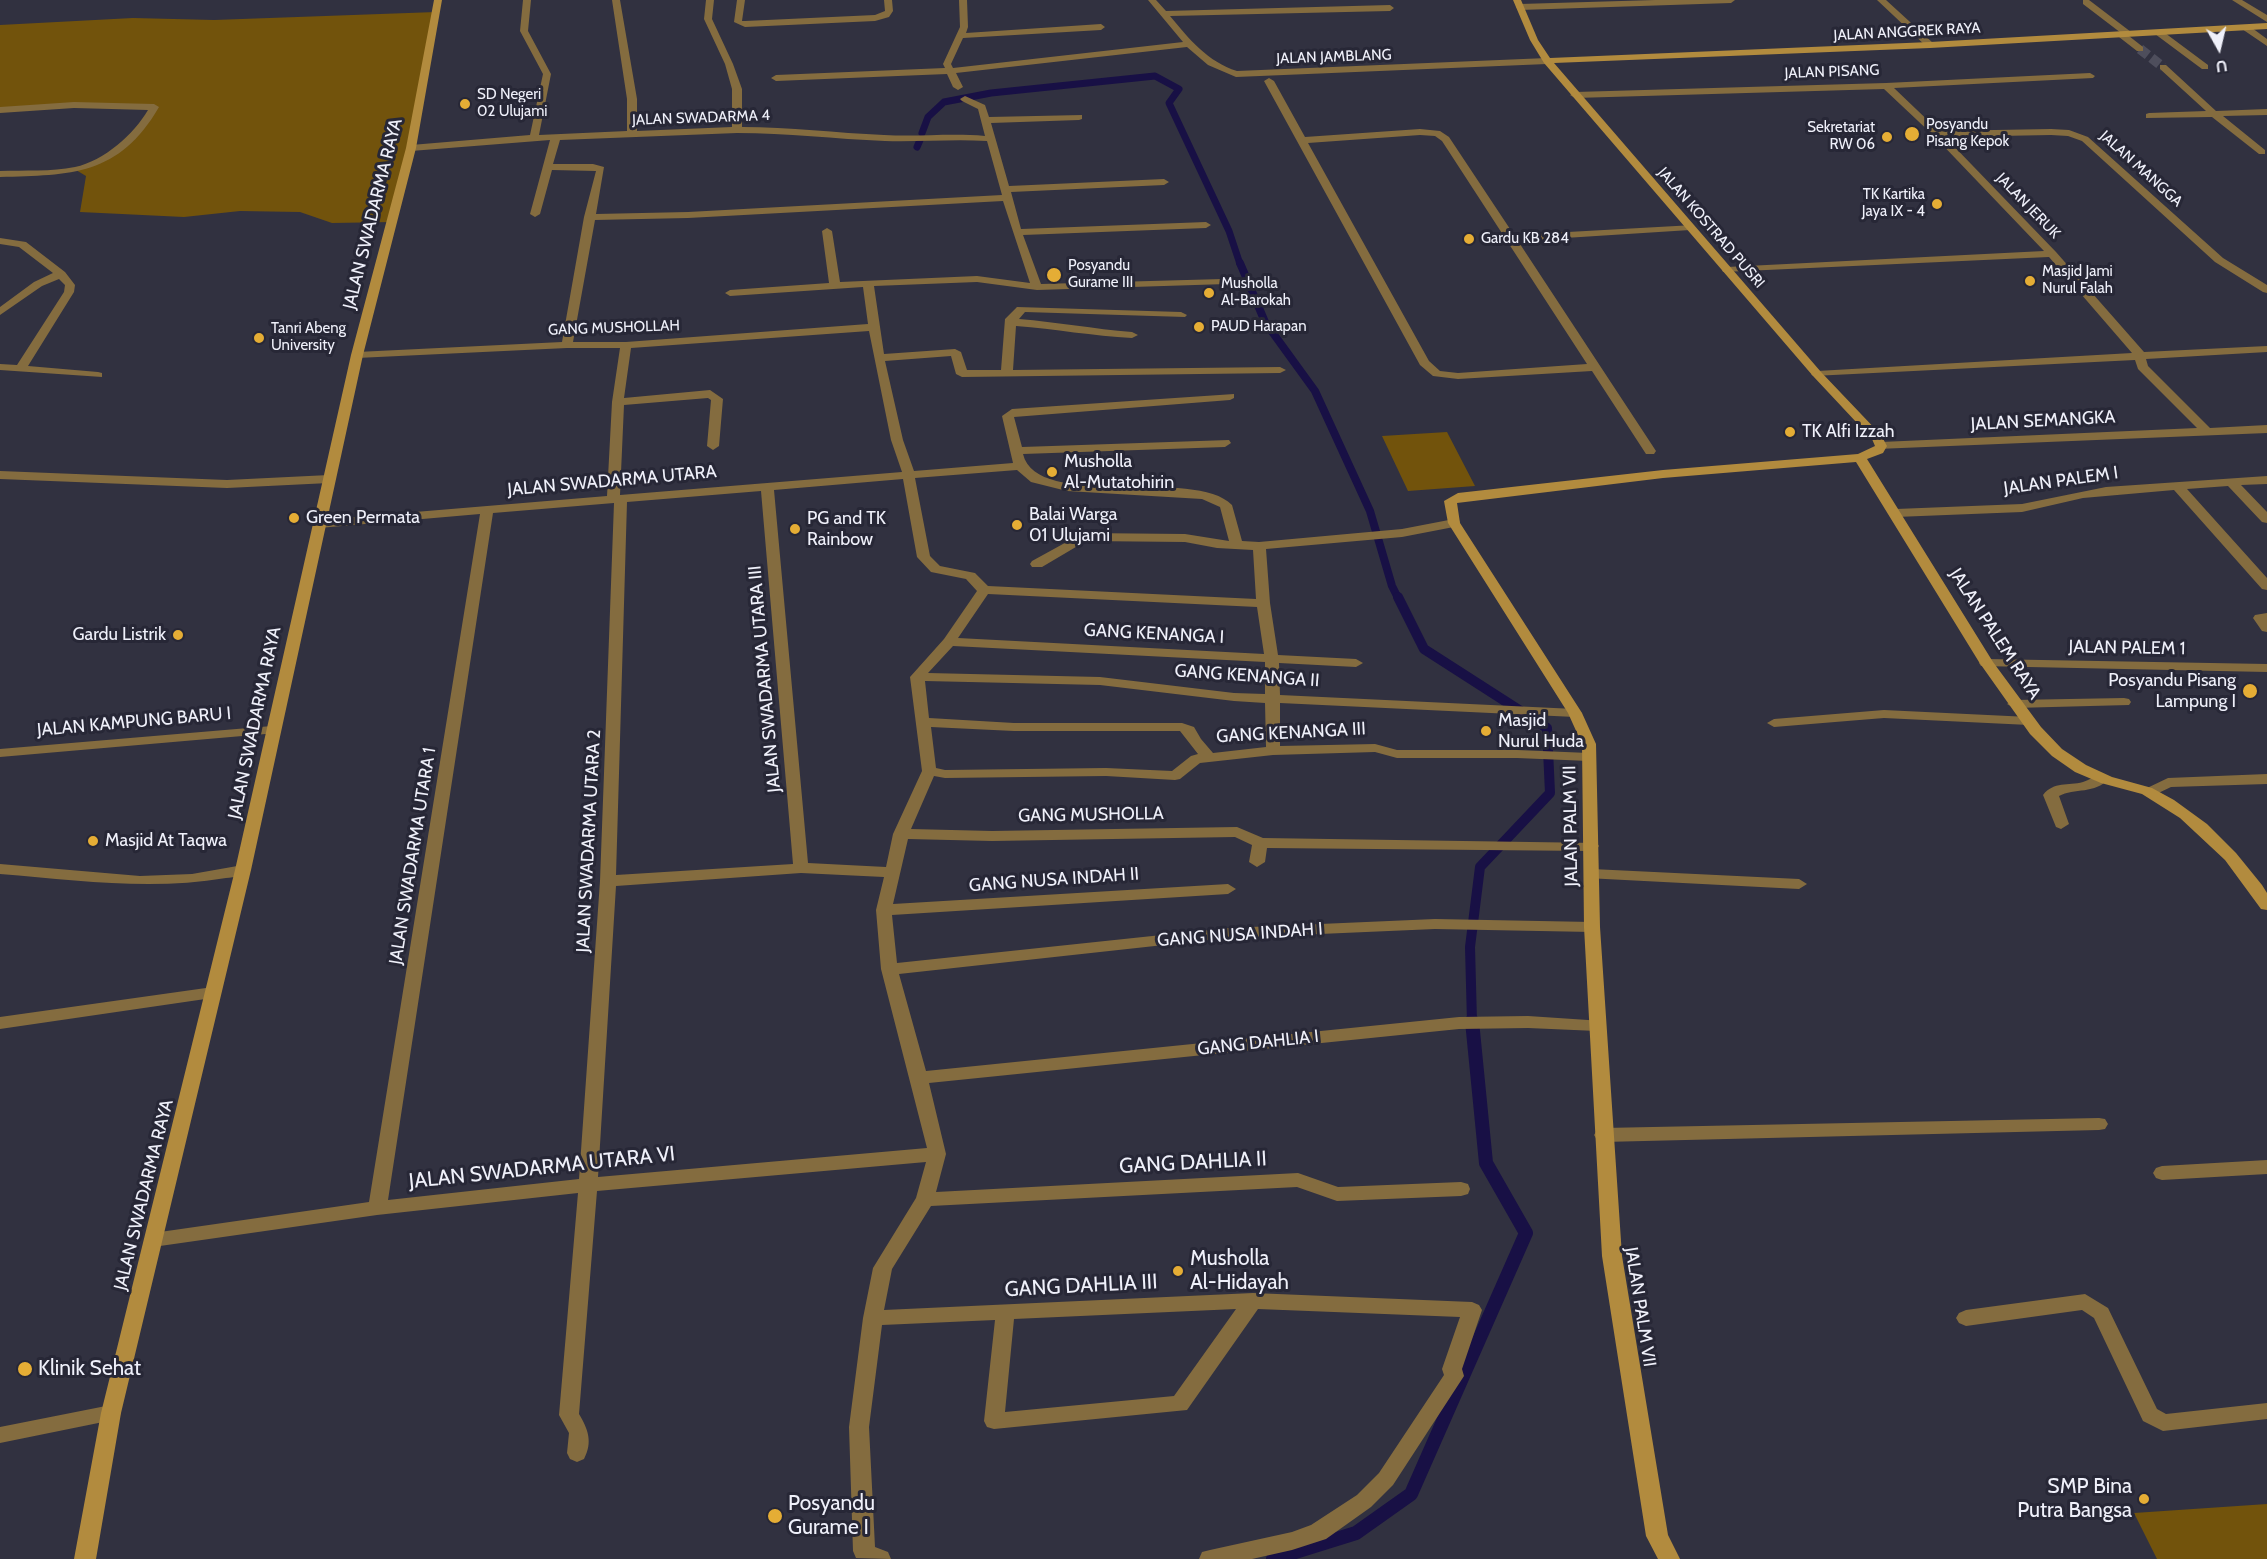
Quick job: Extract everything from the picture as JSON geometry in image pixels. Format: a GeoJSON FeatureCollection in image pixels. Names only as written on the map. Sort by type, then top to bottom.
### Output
{"type":"FeatureCollection","features":[{"type":"Feature","properties":{"kind":"street","name":"JALAN SWADARMA RAYA"},"geometry":{"type":"LineString","coordinates":[[85,1559],[111,1413],[243,870],[272,730],[357,355],[411,148],[438,0]]}},
{"type":"Feature","properties":{"kind":"street"},"geometry":{"type":"LineString","coordinates":[[527,0],[524,31],[547,74],[534,138]]}},
{"type":"Feature","properties":{"kind":"street"},"geometry":{"type":"LineString","coordinates":[[616,0],[632,99],[632,135]]}},
{"type":"Feature","properties":{"kind":"street"},"geometry":{"type":"LineString","coordinates":[[710,0],[708,19],[729,64],[737,89],[737,130]]}},
{"type":"Feature","properties":{"kind":"street"},"geometry":{"type":"LineString","coordinates":[[741,0],[738,22],[745,24],[875,18],[886,15],[889,11],[888,0]]}},
{"type":"Feature","properties":{"kind":"street"},"geometry":{"type":"LineString","coordinates":[[958,87],[949,70],[947,59],[964,27],[963,0]]}},
{"type":"Feature","properties":{"kind":"street","name":"JALAN JAMBLANG"},"geometry":{"type":"LineString","coordinates":[[1152,0],[1189,44],[1226,72],[1236,74],[1547,61]]}},
{"type":"Feature","properties":{"kind":"street"},"geometry":{"type":"LineString","coordinates":[[1519,4],[1731,0]]}},
{"type":"Feature","properties":{"kind":"street"},"geometry":{"type":"LineString","coordinates":[[1881,0],[1930,45]]}},
{"type":"Feature","properties":{"kind":"street"},"geometry":{"type":"LineString","coordinates":[[2236,0],[2267,19]]}},
{"type":"Feature","properties":{"kind":"street"},"geometry":{"type":"LineString","coordinates":[[2086,2],[2140,49]]}},
{"type":"Feature","properties":{"kind":"street","name":"JALAN KOSTRAD PUSRI"},"geometry":{"type":"LineString","coordinates":[[1519,4],[1534,40],[1547,61],[1817,374],[1877,438],[1881,446]]}},
{"type":"Feature","properties":{"kind":"street"},"geometry":{"type":"LineString","coordinates":[[1164,14],[1390,8]]}},
{"type":"Feature","properties":{"kind":"street","name":"JALAN ANGGREK RAYA"},"geometry":{"type":"LineString","coordinates":[[1547,61],[1930,45],[2267,26]]}},
{"type":"Feature","properties":{"kind":"street"},"geometry":{"type":"LineString","coordinates":[[961,36],[1101,27]]}},
{"type":"Feature","properties":{"kind":"street"},"geometry":{"type":"LineString","coordinates":[[2245,27],[2267,43]]}},
{"type":"Feature","properties":{"kind":"street"},"geometry":{"type":"LineString","coordinates":[[2158,32],[2205,68]]}},
{"type":"Feature","properties":{"kind":"street"},"geometry":{"type":"LineString","coordinates":[[776,78],[949,70],[1189,44]]}},
{"type":"Feature","properties":{"kind":"street"},"geometry":{"type":"LineString","coordinates":[[2163,67],[2213,113],[2262,152]]}},
{"type":"Feature","properties":{"kind":"street","name":"JALAN PISANG"},"geometry":{"type":"LineString","coordinates":[[1575,95],[1886,86],[2090,76]]}},
{"type":"Feature","properties":{"kind":"street"},"geometry":{"type":"LineString","coordinates":[[1269,81],[1424,363],[1437,374],[1458,376],[1595,367]]}},
{"type":"Feature","properties":{"kind":"street","name":"JALAN JERUK"},"geometry":{"type":"LineString","coordinates":[[1886,86],[1937,134],[2052,254],[2140,355]]}},
{"type":"Feature","properties":{"kind":"street"},"geometry":{"type":"LineString","coordinates":[[965,99],[982,107],[1017,231],[1037,287]]}},
{"type":"Feature","properties":{"kind":"street"},"geometry":{"type":"LineString","coordinates":[[0,110],[74,105],[154,106],[148,120],[123,143],[88,167],[76,170],[0,174]]}},
{"type":"Feature","properties":{"kind":"street"},"geometry":{"type":"LineString","coordinates":[[2149,116],[2267,112]]}},
{"type":"Feature","properties":{"kind":"street"},"geometry":{"type":"LineString","coordinates":[[986,120],[1079,117]]}},
{"type":"Feature","properties":{"kind":"street","name":"JALAN SWADARMA 4"},"geometry":{"type":"LineString","coordinates":[[411,148],[534,138],[737,130],[784,130],[886,138],[954,136],[992,139]]}},
{"type":"Feature","properties":{"kind":"street"},"geometry":{"type":"LineString","coordinates":[[1303,140],[1420,132],[1437,134],[1446,139],[1650,451]]}},
{"type":"Feature","properties":{"kind":"street","name":"JALAN MANGGA"},"geometry":{"type":"LineString","coordinates":[[1937,134],[2051,132],[2069,133],[2085,139],[2219,260],[2267,290]]}},
{"type":"Feature","properties":{"kind":"street"},"geometry":{"type":"LineString","coordinates":[[535,214],[556,138]]}},
{"type":"Feature","properties":{"kind":"street"},"geometry":{"type":"LineString","coordinates":[[548,167],[600,168],[589,217],[580,280],[567,345]]}},
{"type":"Feature","properties":{"kind":"street"},"geometry":{"type":"LineString","coordinates":[[589,217],[688,215],[1164,182]]}},
{"type":"Feature","properties":{"kind":"street"},"geometry":{"type":"LineString","coordinates":[[1017,231],[1206,225]]}},
{"type":"Feature","properties":{"kind":"street"},"geometry":{"type":"LineString","coordinates":[[1511,238],[1690,227]]}},
{"type":"Feature","properties":{"kind":"street"},"geometry":{"type":"LineString","coordinates":[[827,231],[835,285]]}},
{"type":"Feature","properties":{"kind":"street"},"geometry":{"type":"LineString","coordinates":[[0,241],[22,244],[61,274],[70,285],[69,292],[21,368]]}},
{"type":"Feature","properties":{"kind":"street"},"geometry":{"type":"LineString","coordinates":[[1727,270],[2052,254]]}},
{"type":"Feature","properties":{"kind":"street"},"geometry":{"type":"LineString","coordinates":[[0,312],[6,302],[61,274]]}},
{"type":"Feature","properties":{"kind":"street"},"geometry":{"type":"LineString","coordinates":[[730,293],[835,285],[977,279],[1037,287],[1223,282]]}},
{"type":"Feature","properties":{"kind":"street"},"geometry":{"type":"LineString","coordinates":[[868,284],[879,358],[897,440],[908,473],[924,557],[936,569],[970,576],[984,590],[1263,603]]}},
{"type":"Feature","properties":{"kind":"street"},"geometry":{"type":"LineString","coordinates":[[1007,372],[1011,318],[1017,316],[1020,309],[1181,315]]}},
{"type":"Feature","properties":{"kind":"street"},"geometry":{"type":"LineString","coordinates":[[1011,322],[1132,335]]}},
{"type":"Feature","properties":{"kind":"street","name":"GANG MUSHOLLAH"},"geometry":{"type":"LineString","coordinates":[[357,355],[567,345],[626,345],[873,327]]}},
{"type":"Feature","properties":{"kind":"street","name":"JALAN SWADARMA UTARA 2"},"geometry":{"type":"LineString","coordinates":[[578,1453],[579,1432],[569,1415],[588,1185],[608,881],[618,402],[626,345]]}},
{"type":"Feature","properties":{"kind":"street"},"geometry":{"type":"LineString","coordinates":[[1817,374],[2267,349]]}},
{"type":"Feature","properties":{"kind":"street"},"geometry":{"type":"LineString","coordinates":[[879,358],[955,352],[962,374],[1280,370]]}},
{"type":"Feature","properties":{"kind":"street"},"geometry":{"type":"LineString","coordinates":[[2140,355],[2142,367],[2207,432]]}},
{"type":"Feature","properties":{"kind":"street"},"geometry":{"type":"LineString","coordinates":[[0,367],[98,375]]}},
{"type":"Feature","properties":{"kind":"street"},"geometry":{"type":"LineString","coordinates":[[618,402],[710,394],[717,399],[713,446]]}},
{"type":"Feature","properties":{"kind":"street"},"geometry":{"type":"LineString","coordinates":[[1230,396],[1012,413],[1008,416],[1020,466],[1035,479],[1067,487],[1172,495],[1204,495],[1215,498],[1226,505],[1237,546]]}},
{"type":"Feature","properties":{"kind":"street","name":"JALAN SEMANGKA"},"geometry":{"type":"LineString","coordinates":[[1881,446],[2267,429]]}},
{"type":"Feature","properties":{"kind":"street"},"geometry":{"type":"LineString","coordinates":[[1017,451],[1225,443]]}},
{"type":"Feature","properties":{"kind":"street"},"geometry":{"type":"LineString","coordinates":[[1037,564],[1083,537],[1185,538],[1217,544],[1259,546],[1402,533],[1454,523],[1450,501],[1458,497],[1663,474],[1860,458],[1879,450],[1881,446]]}},
{"type":"Feature","properties":{"kind":"street","name":"JALAN PALEM RAYA"},"geometry":{"type":"LineString","coordinates":[[1860,458],[1896,513],[1986,663],[2014,704],[2050,746],[2074,766],[2101,779],[2150,792],[2191,818],[2235,860],[2267,905]]}},
{"type":"Feature","properties":{"kind":"street","name":"JALAN SWADARMA UTARA"},"geometry":{"type":"LineString","coordinates":[[319,524],[908,473],[1020,466]]}},
{"type":"Feature","properties":{"kind":"street"},"geometry":{"type":"LineString","coordinates":[[0,476],[227,484],[331,474]]}},
{"type":"Feature","properties":{"kind":"street","name":"JALAN PALEM I"},"geometry":{"type":"LineString","coordinates":[[1896,513],[2022,508],[2083,494],[2267,480]]}},
{"type":"Feature","properties":{"kind":"street"},"geometry":{"type":"LineString","coordinates":[[2232,483],[2267,519]]}},
{"type":"Feature","properties":{"kind":"street","name":"JALAN SWADARMA UTARA III"},"geometry":{"type":"LineString","coordinates":[[767,486],[801,868]]}},
{"type":"Feature","properties":{"kind":"street"},"geometry":{"type":"LineString","coordinates":[[2176,486],[2267,586]]}},
{"type":"Feature","properties":{"kind":"street","name":"JALAN SWADARMA UTARA 1"},"geometry":{"type":"LineString","coordinates":[[377,1208],[487,510]]}},
{"type":"Feature","properties":{"kind":"street","name":"JALAN PALM VII"},"geometry":{"type":"LineString","coordinates":[[1454,523],[1588,736],[1592,927],[1612,1256],[1657,1536],[1669,1559]]}},
{"type":"Feature","properties":{"kind":"street"},"geometry":{"type":"LineString","coordinates":[[1259,546],[1263,603],[1272,658],[1273,751]]}},
{"type":"Feature","properties":{"kind":"street"},"geometry":{"type":"LineString","coordinates":[[880,1559],[864,1551],[859,1427],[873,1318],[883,1268],[925,1199],[937,1154],[889,969],[884,910],[901,834],[928,771],[917,677],[949,642],[984,590]]}},
{"type":"Feature","properties":{"kind":"street"},"geometry":{"type":"LineString","coordinates":[[2267,617],[2260,618],[2267,628]]}},
{"type":"Feature","properties":{"kind":"street","name":"GANG KENANGA I"},"geometry":{"type":"LineString","coordinates":[[949,642],[1356,663]]}},
{"type":"Feature","properties":{"kind":"street","name":"JALAN PALEM 1"},"geometry":{"type":"LineString","coordinates":[[1986,663],[2267,668]]}},
{"type":"Feature","properties":{"kind":"street","name":"GANG KENANGA II"},"geometry":{"type":"LineString","coordinates":[[917,677],[1100,681],[1234,697],[1575,713]]}},
{"type":"Feature","properties":{"kind":"street"},"geometry":{"type":"LineString","coordinates":[[2014,704],[2124,702]]}},
{"type":"Feature","properties":{"kind":"street"},"geometry":{"type":"LineString","coordinates":[[1774,723],[1884,714],[2029,721]]}},
{"type":"Feature","properties":{"kind":"street"},"geometry":{"type":"LineString","coordinates":[[922,722],[1014,727],[1182,727],[1189,730],[1194,741],[1209,757]]}},
{"type":"Feature","properties":{"kind":"street","name":"JALAN KAMPUNG BARU I"},"geometry":{"type":"LineString","coordinates":[[0,753],[272,730]]}},
{"type":"Feature","properties":{"kind":"street","name":"GANG KENANGA III"},"geometry":{"type":"LineString","coordinates":[[928,771],[945,774],[1106,772],[1175,776],[1196,759],[1209,757],[1273,751],[1375,748],[1397,754],[1517,754],[1589,757]]}},
{"type":"Feature","properties":{"kind":"street"},"geometry":{"type":"LineString","coordinates":[[2061,824],[2051,795],[2056,790],[2087,786],[2101,779]]}},
{"type":"Feature","properties":{"kind":"street"},"geometry":{"type":"LineString","coordinates":[[2150,792],[2168,783],[2267,779]]}},
{"type":"Feature","properties":{"kind":"street","name":"GANG MUSHOLLA"},"geometry":{"type":"LineString","coordinates":[[901,834],[992,836],[1237,832],[1260,843]]}},
{"type":"Feature","properties":{"kind":"street"},"geometry":{"type":"LineString","coordinates":[[1257,862],[1260,843],[1591,846]]}},
{"type":"Feature","properties":{"kind":"street"},"geometry":{"type":"LineString","coordinates":[[608,881],[801,868],[892,873]]}},
{"type":"Feature","properties":{"kind":"street"},"geometry":{"type":"LineString","coordinates":[[0,869],[140,881],[192,879],[243,870]]}},
{"type":"Feature","properties":{"kind":"street"},"geometry":{"type":"LineString","coordinates":[[1592,874],[1799,884]]}},
{"type":"Feature","properties":{"kind":"street","name":"GANG NUSA INDAH II"},"geometry":{"type":"LineString","coordinates":[[884,910],[1228,889]]}},
{"type":"Feature","properties":{"kind":"street","name":"GANG NUSA INDAH I"},"geometry":{"type":"LineString","coordinates":[[889,969],[1228,933],[1435,924],[1592,927]]}},
{"type":"Feature","properties":{"kind":"street"},"geometry":{"type":"LineString","coordinates":[[0,1023],[213,993]]}},
{"type":"Feature","properties":{"kind":"street","name":"GANG DAHLIA I"},"geometry":{"type":"LineString","coordinates":[[919,1078],[1459,1023],[1597,1025]]}},
{"type":"Feature","properties":{"kind":"street"},"geometry":{"type":"LineString","coordinates":[[1603,1135],[2099,1124]]}},
{"type":"Feature","properties":{"kind":"street","name":"JALAN SWADARMA UTARA VI"},"geometry":{"type":"LineString","coordinates":[[153,1240],[377,1208],[588,1185],[937,1154]]}},
{"type":"Feature","properties":{"kind":"street"},"geometry":{"type":"LineString","coordinates":[[2162,1173],[2267,1167]]}},
{"type":"Feature","properties":{"kind":"street","name":"GANG DAHLIA II"},"geometry":{"type":"LineString","coordinates":[[925,1199],[1298,1180],[1337,1194],[1461,1189]]}},
{"type":"Feature","properties":{"kind":"street"},"geometry":{"type":"LineString","coordinates":[[1005,1314],[994,1420],[1180,1404],[1253,1301]]}},
{"type":"Feature","properties":{"kind":"street","name":"GANG DAHLIA III"},"geometry":{"type":"LineString","coordinates":[[873,1318],[1005,1314],[1253,1301],[1472,1310],[1452,1369],[1454,1376],[1386,1479],[1364,1501],[1318,1532],[1292,1541],[1210,1559]]}},
{"type":"Feature","properties":{"kind":"street"},"geometry":{"type":"LineString","coordinates":[[1966,1318],[2085,1302],[2101,1313],[2150,1415],[2163,1423],[2267,1411]]}},
{"type":"Feature","properties":{"kind":"street"},"geometry":{"type":"LineString","coordinates":[[0,1435],[111,1413]]}},
{"type":"Feature","properties":{"kind":"shaded area"},"geometry":{"type":"Polygon","coordinates":[[[436,12],[393,222],[332,223],[300,212],[240,211],[184,217],[80,212],[86,176],[76,170],[99,160],[120,144],[154,106],[109,105],[0,110],[0,25],[133,18],[214,20],[436,12]]]}},
{"type":"Feature","properties":{"kind":"shaded area"},"geometry":{"type":"Polygon","coordinates":[[[1447,432],[1475,486],[1408,491],[1382,436],[1447,432]]]}},
{"type":"Feature","properties":{"kind":"shaded area"},"geometry":{"type":"Polygon","coordinates":[[[2267,1504],[2267,1559],[2157,1559],[2134,1513],[2267,1504]]]}},
{"type":"Feature","properties":{"kind":"waterway"},"geometry":{"type":"LineString","coordinates":[[922,133],[928,117],[944,102],[991,93],[1155,76],[1179,89],[1169,103],[1229,231],[1240,264]]}},
{"type":"Feature","properties":{"kind":"waterway"},"geometry":{"type":"LineString","coordinates":[[917,147],[920,140]]}},
{"type":"Feature","properties":{"kind":"waterway"},"geometry":{"type":"LineString","coordinates":[[1240,263],[1265,322],[1315,391],[1370,511],[1392,586],[1398,598]]}},
{"type":"Feature","properties":{"kind":"waterway"},"geometry":{"type":"LineString","coordinates":[[1398,597],[1424,649],[1547,728],[1550,793],[1480,867],[1470,947],[1472,1022]]}},
{"type":"Feature","properties":{"kind":"waterway"},"geometry":{"type":"LineString","coordinates":[[1273,1559],[1356,1533],[1411,1494],[1526,1233],[1486,1163],[1472,1021]]}},
{"type":"Feature","properties":{"kind":"tunnel"},"geometry":{"type":"LineString","coordinates":[[2140,49],[2163,67]]}},
{"type":"Feature","properties":{"kind":"place","name":"SD Negeri 02 Ulujami"},"geometry":{"type":"Point","coordinates":[465,104]}},
{"type":"Feature","properties":{"kind":"place","name":"Posyandu Pisang Kepok"},"geometry":{"type":"Point","coordinates":[1912,134]}},
{"type":"Feature","properties":{"kind":"place","name":"Sekretariat RW 06"},"geometry":{"type":"Point","coordinates":[1887,137]}},
{"type":"Feature","properties":{"kind":"place","name":"TK Kartika Jaya IX - 4"},"geometry":{"type":"Point","coordinates":[1937,204]}},
{"type":"Feature","properties":{"kind":"place","name":"Gardu KB 284"},"geometry":{"type":"Point","coordinates":[1469,239]}},
{"type":"Feature","properties":{"kind":"place","name":"Posyandu Gurame III"},"geometry":{"type":"Point","coordinates":[1054,275]}},
{"type":"Feature","properties":{"kind":"place","name":"Masjid Jami Nurul Falah"},"geometry":{"type":"Point","coordinates":[2030,281]}},
{"type":"Feature","properties":{"kind":"place","name":"Musholla Al-Barokah"},"geometry":{"type":"Point","coordinates":[1209,293]}},
{"type":"Feature","properties":{"kind":"place","name":"PAUD Harapan"},"geometry":{"type":"Point","coordinates":[1199,327]}},
{"type":"Feature","properties":{"kind":"place","name":"Tanri Abeng University"},"geometry":{"type":"Point","coordinates":[259,338]}},
{"type":"Feature","properties":{"kind":"place","name":"TK Alfi Izzah"},"geometry":{"type":"Point","coordinates":[1790,432]}},
{"type":"Feature","properties":{"kind":"place","name":"Musholla Al-Mutatohirin"},"geometry":{"type":"Point","coordinates":[1052,472]}},
{"type":"Feature","properties":{"kind":"place","name":"Green Permata"},"geometry":{"type":"Point","coordinates":[294,518]}},
{"type":"Feature","properties":{"kind":"place","name":"Balai Warga 01 Ulujami"},"geometry":{"type":"Point","coordinates":[1017,525]}},
{"type":"Feature","properties":{"kind":"place","name":"PG and TK Rainbow"},"geometry":{"type":"Point","coordinates":[795,529]}},
{"type":"Feature","properties":{"kind":"place","name":"Gardu Listrik"},"geometry":{"type":"Point","coordinates":[178,635]}},
{"type":"Feature","properties":{"kind":"place","name":"Posyandu Pisang Lampung I"},"geometry":{"type":"Point","coordinates":[2250,691]}},
{"type":"Feature","properties":{"kind":"place","name":"Masjid Nurul Huda"},"geometry":{"type":"Point","coordinates":[1486,731]}},
{"type":"Feature","properties":{"kind":"place","name":"Masjid At Taqwa"},"geometry":{"type":"Point","coordinates":[93,841]}},
{"type":"Feature","properties":{"kind":"place","name":"Musholla Al-Hidayah"},"geometry":{"type":"Point","coordinates":[1178,1271]}},
{"type":"Feature","properties":{"kind":"place","name":"Klinik Sehat"},"geometry":{"type":"Point","coordinates":[25,1369]}},
{"type":"Feature","properties":{"kind":"place","name":"SMP Bina Putra Bangsa"},"geometry":{"type":"Point","coordinates":[2144,1499]}},
{"type":"Feature","properties":{"kind":"place","name":"Posyandu Gurame I"},"geometry":{"type":"Point","coordinates":[775,1516]}}]}
